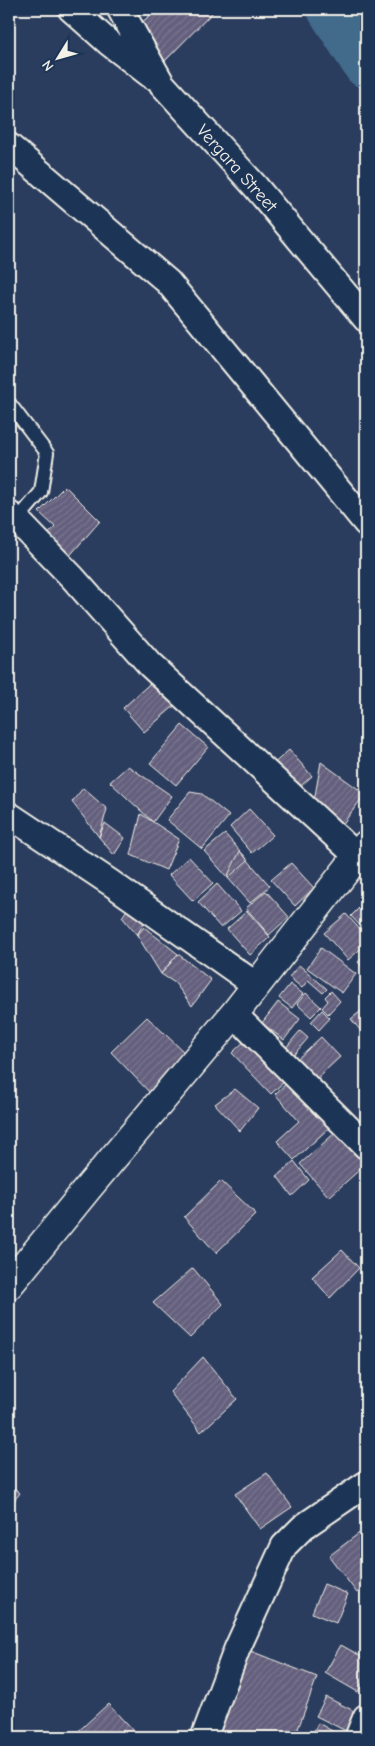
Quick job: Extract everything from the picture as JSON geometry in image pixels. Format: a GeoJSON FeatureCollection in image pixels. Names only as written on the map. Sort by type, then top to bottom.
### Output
{"type":"FeatureCollection","features":[{"type":"Feature","properties":{"kind":"street"},"geometry":{"type":"LineString","coordinates":[[71,9],[108,42],[162,84]]}},
{"type":"Feature","properties":{"kind":"street","name":"Vergara Street"},"geometry":{"type":"LineString","coordinates":[[120,9],[162,84],[255,186],[366,319]]}},
{"type":"Feature","properties":{"kind":"street"},"geometry":{"type":"LineString","coordinates":[[9,146],[168,282],[366,523]]}},
{"type":"Feature","properties":{"kind":"street"},"geometry":{"type":"LineString","coordinates":[[9,1285],[234,1014],[362,851],[150,665],[73,578],[13,517]]}},
{"type":"Feature","properties":{"kind":"street"},"geometry":{"type":"LineString","coordinates":[[9,815],[111,883],[256,985]]}},
{"type":"Feature","properties":{"kind":"street"},"geometry":{"type":"LineString","coordinates":[[234,1014],[366,1146]]}},
{"type":"Feature","properties":{"kind":"street"},"geometry":{"type":"LineString","coordinates":[[204,1737],[237,1649],[284,1546],[303,1527],[366,1484]]}},
{"type":"Feature","properties":{"kind":"street"},"geometry":{"type":"LineString","coordinates":[[358,1737],[366,1717]]}},
{"type":"Feature","properties":{"kind":"lane"},"geometry":{"type":"LineString","coordinates":[[9,403],[48,453],[40,492],[13,517]]}},
{"type":"Feature","properties":{"kind":"building"},"geometry":{"type":"Polygon","coordinates":[[[158,9],[216,9],[163,63],[131,31],[158,9]]]}},
{"type":"Feature","properties":{"kind":"building"},"geometry":{"type":"Polygon","coordinates":[[[65,486],[100,521],[66,560],[42,541],[55,527],[39,512],[65,486]]]}},
{"type":"Feature","properties":{"kind":"building"},"geometry":{"type":"Polygon","coordinates":[[[157,677],[179,702],[144,732],[123,708],[157,677]]]}},
{"type":"Feature","properties":{"kind":"building"},"geometry":{"type":"Polygon","coordinates":[[[182,725],[208,747],[176,785],[150,763],[182,725]]]}},
{"type":"Feature","properties":{"kind":"building"},"geometry":{"type":"Polygon","coordinates":[[[289,750],[312,776],[292,794],[269,768],[289,750]]]}},
{"type":"Feature","properties":{"kind":"building"},"geometry":{"type":"Polygon","coordinates":[[[321,762],[365,794],[336,833],[313,807],[321,762]]]}},
{"type":"Feature","properties":{"kind":"building"},"geometry":{"type":"Polygon","coordinates":[[[128,766],[172,796],[153,822],[110,782],[128,766]]]}},
{"type":"Feature","properties":{"kind":"building"},"geometry":{"type":"Polygon","coordinates":[[[83,788],[107,809],[99,837],[72,802],[83,788]]]}},
{"type":"Feature","properties":{"kind":"building"},"geometry":{"type":"Polygon","coordinates":[[[190,792],[202,794],[229,816],[202,849],[167,820],[190,792]]]}},
{"type":"Feature","properties":{"kind":"building"},"geometry":{"type":"Polygon","coordinates":[[[249,809],[273,835],[252,853],[230,827],[249,809]]]}},
{"type":"Feature","properties":{"kind":"building"},"geometry":{"type":"Polygon","coordinates":[[[141,814],[179,839],[166,870],[131,855],[141,814]]]}},
{"type":"Feature","properties":{"kind":"building"},"geometry":{"type":"Polygon","coordinates":[[[105,823],[125,838],[114,855],[99,837],[105,823]]]}},
{"type":"Feature","properties":{"kind":"building"},"geometry":{"type":"Polygon","coordinates":[[[225,834],[248,860],[228,878],[204,851],[225,834]]]}},
{"type":"Feature","properties":{"kind":"building"},"geometry":{"type":"Polygon","coordinates":[[[240,851],[270,886],[250,903],[227,877],[240,851]]]}},
{"type":"Feature","properties":{"kind":"building"},"geometry":{"type":"Polygon","coordinates":[[[189,857],[213,883],[193,901],[169,875],[189,857]]]}},
{"type":"Feature","properties":{"kind":"building"},"geometry":{"type":"Polygon","coordinates":[[[291,863],[314,888],[295,906],[271,880],[291,863]]]}},
{"type":"Feature","properties":{"kind":"building"},"geometry":{"type":"Polygon","coordinates":[[[217,884],[241,911],[221,928],[198,902],[217,884]]]}},
{"type":"Feature","properties":{"kind":"building"},"geometry":{"type":"Polygon","coordinates":[[[266,891],[289,917],[269,935],[246,908],[266,891]]]}},
{"type":"Feature","properties":{"kind":"building"},"geometry":{"type":"Polygon","coordinates":[[[366,901],[366,932],[351,916],[366,901]]]}},
{"type":"Feature","properties":{"kind":"building"},"geometry":{"type":"Polygon","coordinates":[[[131,904],[148,916],[137,935],[122,917],[131,904]]]}},
{"type":"Feature","properties":{"kind":"building"},"geometry":{"type":"Polygon","coordinates":[[[247,911],[270,937],[250,955],[227,929],[247,911]]]}},
{"type":"Feature","properties":{"kind":"building"},"geometry":{"type":"Polygon","coordinates":[[[346,914],[366,936],[366,944],[348,960],[324,933],[346,914]]]}},
{"type":"Feature","properties":{"kind":"building"},"geometry":{"type":"Polygon","coordinates":[[[144,927],[178,954],[161,974],[137,935],[144,927]]]}},
{"type":"Feature","properties":{"kind":"building"},"geometry":{"type":"Polygon","coordinates":[[[321,948],[356,974],[342,993],[307,968],[321,948]]]}},
{"type":"Feature","properties":{"kind":"building"},"geometry":{"type":"Polygon","coordinates":[[[178,954],[211,980],[192,1006],[175,983],[161,974],[178,954]]]}},
{"type":"Feature","properties":{"kind":"building"},"geometry":{"type":"Polygon","coordinates":[[[366,954],[366,971],[358,962],[366,954]]]}},
{"type":"Feature","properties":{"kind":"building"},"geometry":{"type":"Polygon","coordinates":[[[299,965],[327,989],[323,993],[308,980],[302,988],[289,977],[299,965]]]}},
{"type":"Feature","properties":{"kind":"building"},"geometry":{"type":"Polygon","coordinates":[[[290,984],[303,994],[292,1008],[279,998],[290,984]]]}},
{"type":"Feature","properties":{"kind":"building"},"geometry":{"type":"Polygon","coordinates":[[[331,991],[340,1001],[328,1014],[322,1008],[328,1001],[325,997],[331,991]]]}},
{"type":"Feature","properties":{"kind":"building"},"geometry":{"type":"Polygon","coordinates":[[[306,993],[321,1007],[311,1017],[297,1004],[306,993]]]}},
{"type":"Feature","properties":{"kind":"building"},"geometry":{"type":"Polygon","coordinates":[[[278,1002],[300,1019],[284,1040],[262,1023],[278,1002]]]}},
{"type":"Feature","properties":{"kind":"building"},"geometry":{"type":"Polygon","coordinates":[[[366,1007],[366,1037],[351,1019],[366,1007]]]}},
{"type":"Feature","properties":{"kind":"building"},"geometry":{"type":"Polygon","coordinates":[[[322,1010],[330,1018],[319,1030],[311,1022],[322,1010]]]}},
{"type":"Feature","properties":{"kind":"building"},"geometry":{"type":"Polygon","coordinates":[[[147,1017],[185,1053],[152,1095],[111,1052],[147,1017]]]}},
{"type":"Feature","properties":{"kind":"building"},"geometry":{"type":"Polygon","coordinates":[[[300,1031],[308,1038],[291,1058],[283,1051],[300,1031]]]}},
{"type":"Feature","properties":{"kind":"building"},"geometry":{"type":"Polygon","coordinates":[[[249,1037],[288,1078],[271,1094],[232,1053],[249,1037]]]}},
{"type":"Feature","properties":{"kind":"building"},"geometry":{"type":"Polygon","coordinates":[[[321,1037],[340,1057],[313,1082],[294,1062],[321,1037]]]}},
{"type":"Feature","properties":{"kind":"building"},"geometry":{"type":"Polygon","coordinates":[[[290,1080],[331,1126],[294,1160],[277,1141],[299,1121],[275,1094],[290,1080]]]}},
{"type":"Feature","properties":{"kind":"building"},"geometry":{"type":"Polygon","coordinates":[[[235,1089],[258,1108],[240,1131],[215,1104],[235,1089]]]}},
{"type":"Feature","properties":{"kind":"building"},"geometry":{"type":"Polygon","coordinates":[[[337,1131],[366,1164],[329,1197],[300,1164],[337,1131]]]}},
{"type":"Feature","properties":{"kind":"building"},"geometry":{"type":"Polygon","coordinates":[[[294,1161],[309,1180],[292,1196],[277,1176],[294,1161]]]}},
{"type":"Feature","properties":{"kind":"building"},"geometry":{"type":"Polygon","coordinates":[[[221,1181],[256,1214],[216,1253],[184,1217],[221,1181]]]}},
{"type":"Feature","properties":{"kind":"building"},"geometry":{"type":"Polygon","coordinates":[[[342,1250],[359,1268],[330,1298],[312,1277],[342,1250]]]}},
{"type":"Feature","properties":{"kind":"building"},"geometry":{"type":"Polygon","coordinates":[[[193,1268],[223,1304],[190,1338],[153,1303],[193,1268]]]}},
{"type":"Feature","properties":{"kind":"building"},"geometry":{"type":"Polygon","coordinates":[[[203,1357],[237,1399],[201,1432],[170,1392],[203,1357]]]}},
{"type":"Feature","properties":{"kind":"building"},"geometry":{"type":"Polygon","coordinates":[[[267,1473],[292,1507],[260,1529],[235,1494],[267,1473]]]}},
{"type":"Feature","properties":{"kind":"building"},"geometry":{"type":"Polygon","coordinates":[[[9,1484],[20,1493],[9,1507],[9,1484]]]}},
{"type":"Feature","properties":{"kind":"building"},"geometry":{"type":"Polygon","coordinates":[[[366,1528],[366,1585],[357,1593],[329,1556],[366,1528]]]}},
{"type":"Feature","properties":{"kind":"building"},"geometry":{"type":"Polygon","coordinates":[[[324,1584],[348,1594],[336,1623],[312,1613],[324,1584]]]}},
{"type":"Feature","properties":{"kind":"building"},"geometry":{"type":"Polygon","coordinates":[[[341,1645],[366,1659],[366,1677],[358,1692],[325,1673],[341,1645]]]}},
{"type":"Feature","properties":{"kind":"building"},"geometry":{"type":"Polygon","coordinates":[[[248,1650],[317,1677],[295,1737],[215,1737],[248,1650]]]}},
{"type":"Feature","properties":{"kind":"building"},"geometry":{"type":"Polygon","coordinates":[[[326,1697],[360,1714],[350,1733],[316,1716],[326,1697]]]}},
{"type":"Feature","properties":{"kind":"building"},"geometry":{"type":"Polygon","coordinates":[[[108,1704],[139,1737],[72,1737],[108,1704]]]}},
{"type":"Feature","properties":{"kind":"building"},"geometry":{"type":"Polygon","coordinates":[[[318,1723],[343,1737],[311,1737],[318,1723]]]}},
{"type":"Feature","properties":{"kind":"waterway"},"geometry":{"type":"LineString","coordinates":[[330,9],[366,65]]}}]}
